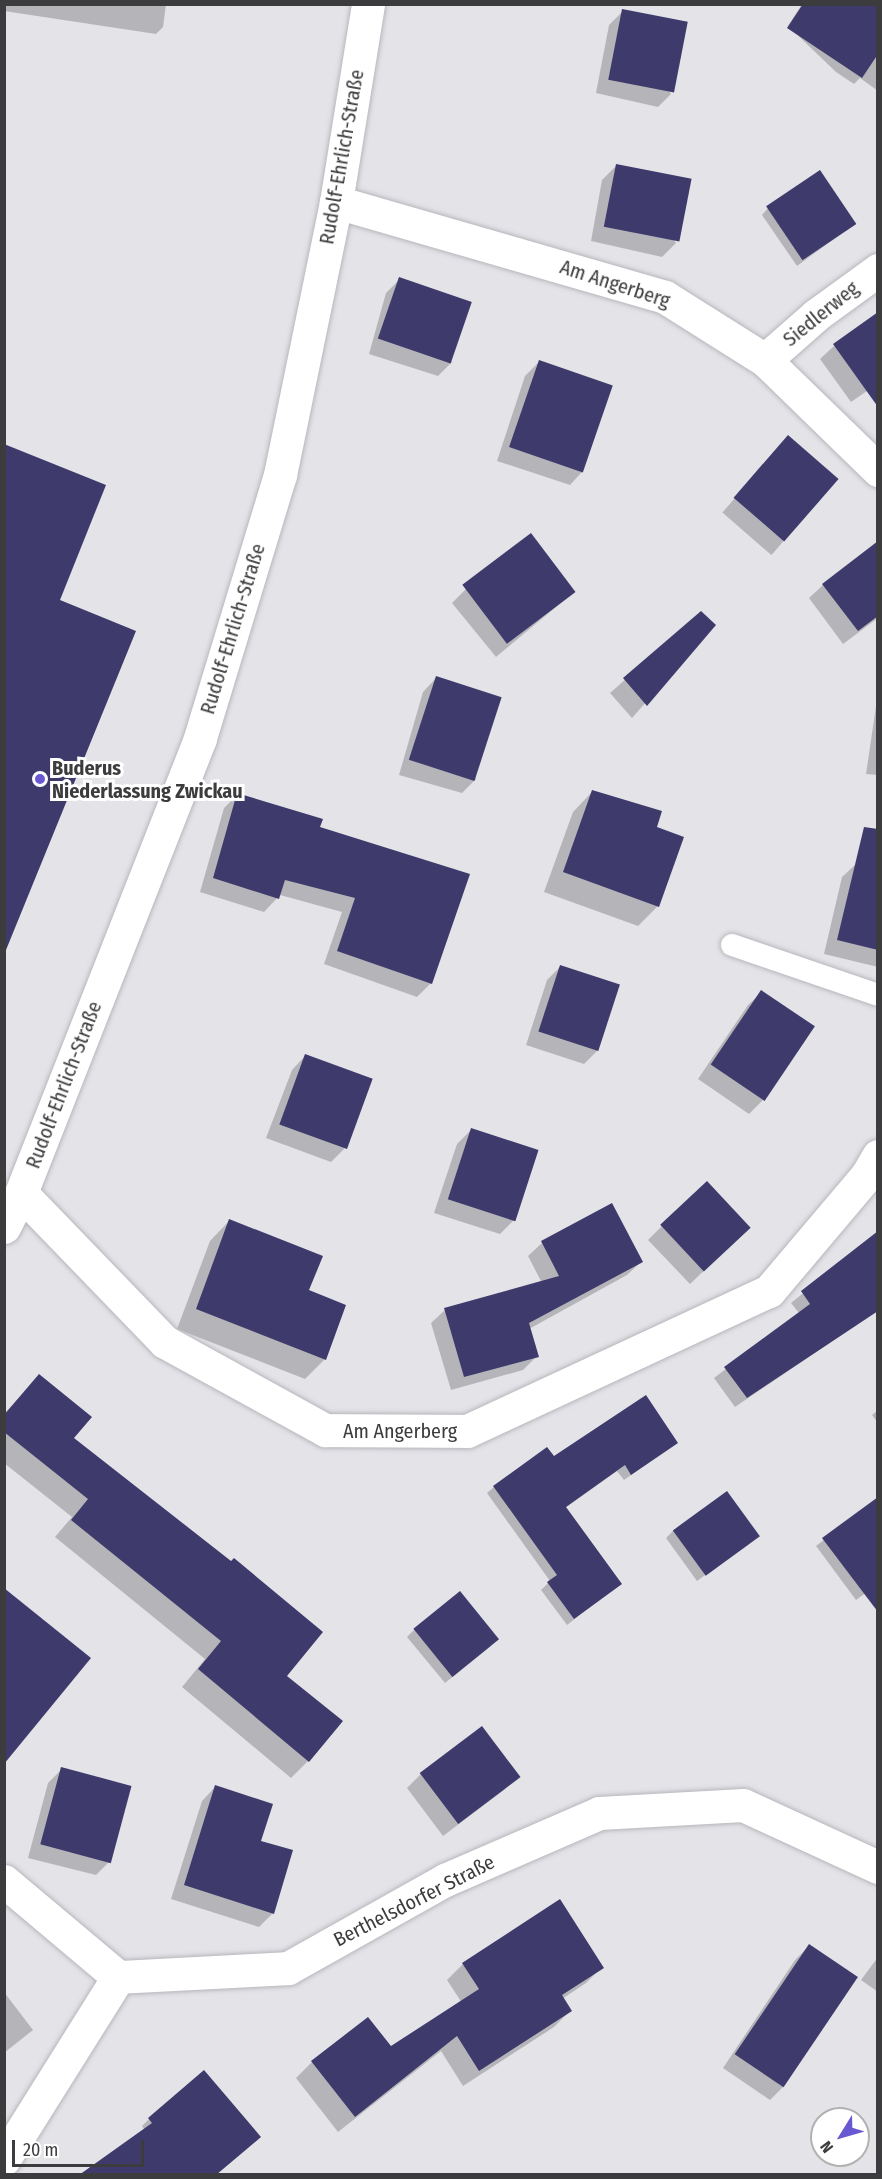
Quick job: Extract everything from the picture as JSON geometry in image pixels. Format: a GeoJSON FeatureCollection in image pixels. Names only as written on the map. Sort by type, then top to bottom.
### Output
{"type":"FeatureCollection","features":[{"type":"Feature","properties":{"kind":"street","name":"Rudolf-Ehrlich-Straße"},"geometry":{"type":"LineString","coordinates":[[4,1227],[21,1193],[200,738],[280,476],[336,202],[368,4]]}},
{"type":"Feature","properties":{"kind":"street","name":"Am Angerberg"},"geometry":{"type":"LineString","coordinates":[[336,202],[665,297],[765,360],[878,470]]}},
{"type":"Feature","properties":{"kind":"street","name":"Siedlerweg"},"geometry":{"type":"LineString","coordinates":[[765,360],[816,315],[878,270]]}},
{"type":"Feature","properties":{"kind":"street","name":"Am Angerberg"},"geometry":{"type":"LineString","coordinates":[[21,1193],[165,1342],[325,1430],[467,1431],[769,1291],[867,1175],[878,1156]]}},
{"type":"Feature","properties":{"kind":"street","name":"Berthelsdorfer Straße"},"geometry":{"type":"LineString","coordinates":[[118,1977],[288,1968],[445,1880],[599,1813],[743,1805],[878,1867]]}},
{"type":"Feature","properties":{"kind":"street"},"geometry":{"type":"LineString","coordinates":[[4,1881],[118,1977],[4,2159]]}},
{"type":"Feature","properties":{"kind":"lane"},"geometry":{"type":"LineString","coordinates":[[732,945],[878,995]]}},
{"type":"Feature","properties":{"kind":"building"},"geometry":{"type":"Polygon","coordinates":[[[803,4],[878,4],[878,54],[862,78],[787,28],[803,4]]]}},
{"type":"Feature","properties":{"kind":"building"},"geometry":{"type":"Polygon","coordinates":[[[622,9],[688,22],[674,92],[608,80],[622,9]]]}},
{"type":"Feature","properties":{"kind":"building"},"geometry":{"type":"Polygon","coordinates":[[[616,164],[692,179],[679,242],[604,227],[616,164]]]}},
{"type":"Feature","properties":{"kind":"building"},"geometry":{"type":"Polygon","coordinates":[[[820,170],[856,224],[802,260],[766,206],[820,170]]]}},
{"type":"Feature","properties":{"kind":"building"},"geometry":{"type":"Polygon","coordinates":[[[399,277],[472,302],[451,364],[378,338],[399,277]]]}},
{"type":"Feature","properties":{"kind":"building"},"geometry":{"type":"Polygon","coordinates":[[[878,312],[878,407],[833,344],[878,312]]]}},
{"type":"Feature","properties":{"kind":"building"},"geometry":{"type":"Polygon","coordinates":[[[539,360],[613,385],[583,472],[509,447],[539,360]]]}},
{"type":"Feature","properties":{"kind":"building"},"geometry":{"type":"Polygon","coordinates":[[[788,435],[839,479],[784,542],[734,498],[788,435]]]}},
{"type":"Feature","properties":{"kind":"building","name":"Buderus Niederlassung Zwickau"},"geometry":{"type":"Polygon","coordinates":[[[4,444],[106,485],[60,600],[136,631],[6,950],[4,444]]]}},
{"type":"Feature","properties":{"kind":"building"},"geometry":{"type":"Polygon","coordinates":[[[531,533],[576,592],[507,644],[462,585],[531,533]]]}},
{"type":"Feature","properties":{"kind":"building"},"geometry":{"type":"Polygon","coordinates":[[[878,541],[878,616],[858,631],[822,584],[878,541]]]}},
{"type":"Feature","properties":{"kind":"building"},"geometry":{"type":"Polygon","coordinates":[[[701,611],[716,625],[647,706],[623,678],[701,611]]]}},
{"type":"Feature","properties":{"kind":"building"},"geometry":{"type":"Polygon","coordinates":[[[436,676],[502,697],[474,781],[409,760],[436,676]]]}},
{"type":"Feature","properties":{"kind":"building"},"geometry":{"type":"Polygon","coordinates":[[[592,790],[662,811],[657,827],[684,837],[659,907],[563,872],[592,790]]]}},
{"type":"Feature","properties":{"kind":"building"},"geometry":{"type":"Polygon","coordinates":[[[237,793],[323,819],[320,827],[470,874],[432,984],[337,951],[355,898],[285,880],[279,899],[213,878],[237,793]]]}},
{"type":"Feature","properties":{"kind":"building"},"geometry":{"type":"Polygon","coordinates":[[[864,827],[878,829],[878,950],[837,940],[864,827]]]}},
{"type":"Feature","properties":{"kind":"building"},"geometry":{"type":"Polygon","coordinates":[[[560,965],[620,984],[598,1051],[538,1032],[560,965]]]}},
{"type":"Feature","properties":{"kind":"building"},"geometry":{"type":"Polygon","coordinates":[[[761,990],[815,1026],[765,1101],[711,1065],[761,990]]]}},
{"type":"Feature","properties":{"kind":"building"},"geometry":{"type":"Polygon","coordinates":[[[305,1054],[373,1079],[347,1149],[279,1124],[305,1054]]]}},
{"type":"Feature","properties":{"kind":"building"},"geometry":{"type":"Polygon","coordinates":[[[471,1128],[539,1150],[515,1221],[448,1199],[471,1128]]]}},
{"type":"Feature","properties":{"kind":"building"},"geometry":{"type":"Polygon","coordinates":[[[707,1181],[751,1228],[704,1271],[660,1225],[707,1181]]]}},
{"type":"Feature","properties":{"kind":"building"},"geometry":{"type":"Polygon","coordinates":[[[612,1203],[643,1262],[529,1323],[539,1357],[464,1377],[444,1308],[559,1276],[541,1241],[612,1203]]]}},
{"type":"Feature","properties":{"kind":"building"},"geometry":{"type":"Polygon","coordinates":[[[229,1219],[323,1256],[309,1290],[346,1305],[326,1360],[196,1309],[229,1219]]]}},
{"type":"Feature","properties":{"kind":"building"},"geometry":{"type":"Polygon","coordinates":[[[878,1231],[878,1311],[747,1398],[724,1367],[810,1304],[801,1291],[878,1231]]]}},
{"type":"Feature","properties":{"kind":"building"},"geometry":{"type":"Polygon","coordinates":[[[39,1374],[92,1417],[74,1438],[231,1561],[234,1558],[323,1632],[287,1676],[343,1721],[309,1762],[198,1669],[221,1641],[71,1520],[88,1499],[4,1432],[4,1415],[39,1374]]]}},
{"type":"Feature","properties":{"kind":"building"},"geometry":{"type":"Polygon","coordinates":[[[646,1395],[678,1443],[631,1475],[625,1465],[566,1507],[622,1584],[574,1619],[547,1582],[557,1575],[493,1486],[547,1447],[554,1456],[646,1395]]]}},
{"type":"Feature","properties":{"kind":"building"},"geometry":{"type":"Polygon","coordinates":[[[727,1491],[760,1536],[706,1576],[673,1530],[727,1491]]]}},
{"type":"Feature","properties":{"kind":"building"},"geometry":{"type":"Polygon","coordinates":[[[878,1497],[878,1612],[822,1538],[878,1497]]]}},
{"type":"Feature","properties":{"kind":"building"},"geometry":{"type":"Polygon","coordinates":[[[4,1588],[91,1658],[4,1764],[4,1588]]]}},
{"type":"Feature","properties":{"kind":"building"},"geometry":{"type":"Polygon","coordinates":[[[460,1591],[499,1639],[452,1677],[413,1629],[460,1591]]]}},
{"type":"Feature","properties":{"kind":"building"},"geometry":{"type":"Polygon","coordinates":[[[482,1726],[521,1777],[458,1824],[420,1773],[482,1726]]]}},
{"type":"Feature","properties":{"kind":"building"},"geometry":{"type":"Polygon","coordinates":[[[61,1767],[132,1786],[111,1863],[40,1844],[61,1767]]]}},
{"type":"Feature","properties":{"kind":"building"},"geometry":{"type":"Polygon","coordinates":[[[215,1785],[273,1804],[261,1841],[293,1850],[274,1914],[184,1885],[215,1785]]]}},
{"type":"Feature","properties":{"kind":"building"},"geometry":{"type":"Polygon","coordinates":[[[560,1899],[604,1968],[562,1995],[572,2011],[479,2071],[457,2036],[355,2117],[311,2061],[368,2017],[391,2046],[479,1989],[462,1963],[560,1899]]]}},
{"type":"Feature","properties":{"kind":"building"},"geometry":{"type":"Polygon","coordinates":[[[809,1944],[858,1977],[784,2087],[735,2054],[809,1944]]]}},
{"type":"Feature","properties":{"kind":"building"},"geometry":{"type":"Polygon","coordinates":[[[204,2070],[261,2137],[216,2175],[79,2175],[152,2123],[148,2118],[204,2070]]]}},
{"type":"Feature","properties":{"kind":"place","name":"Buderus Niederlassung Zwickau"},"geometry":{"type":"Point","coordinates":[40,779]}}]}
